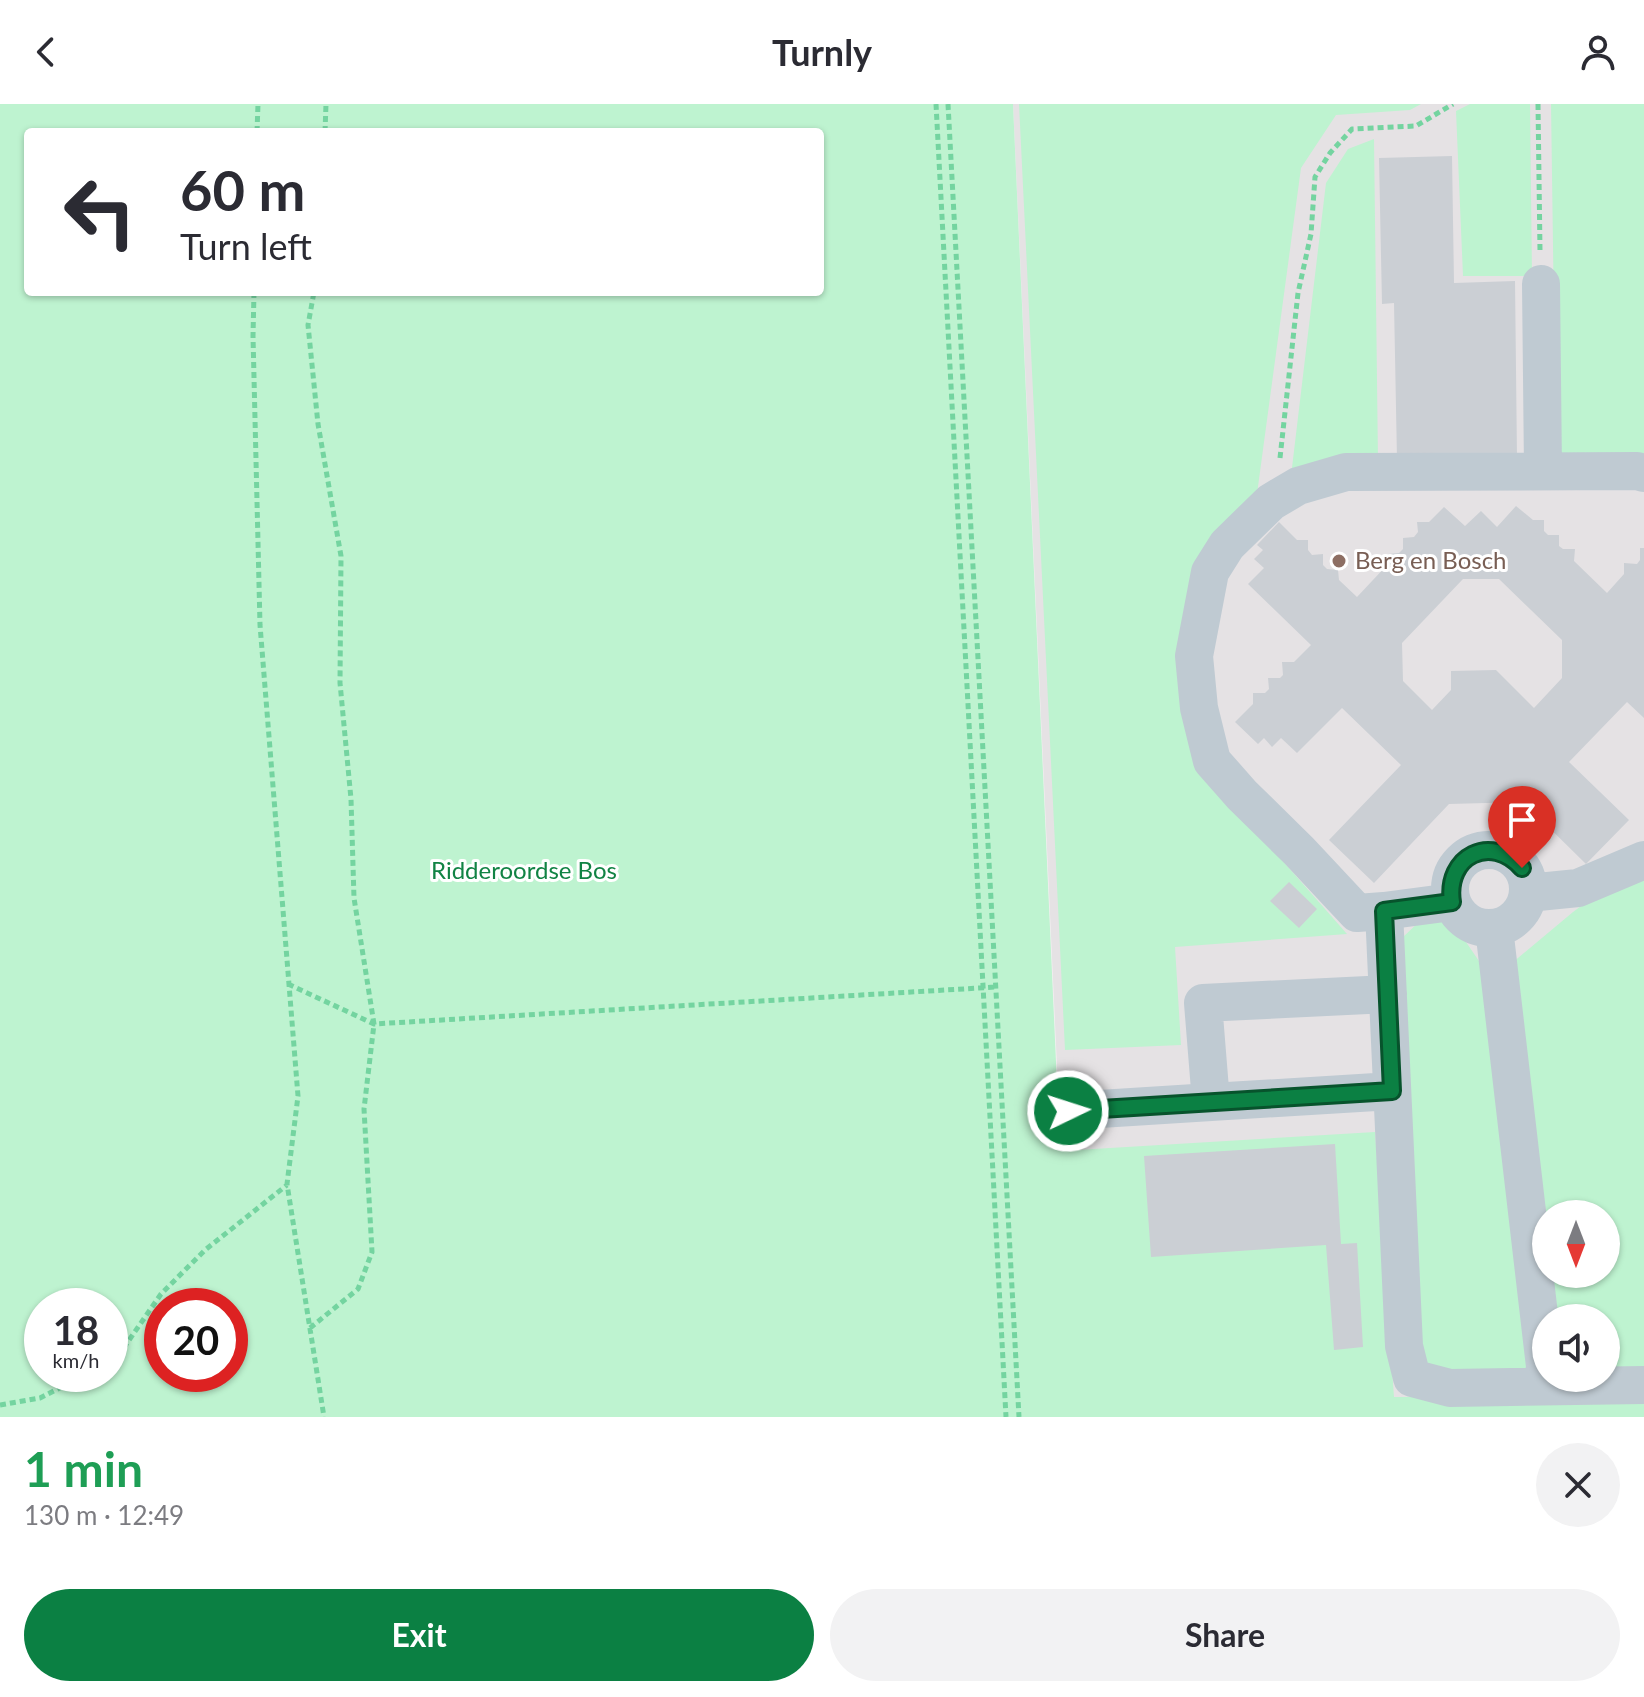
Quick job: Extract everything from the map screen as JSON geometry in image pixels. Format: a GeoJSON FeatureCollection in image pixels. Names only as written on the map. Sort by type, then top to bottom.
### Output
{"type":"FeatureCollection","features":[{"type":"Feature","properties":{"kind":"lane"},"geometry":{"type":"LineString","coordinates":[[1541,284],[1543,470]]}},
{"type":"Feature","properties":{"kind":"lane"},"geometry":{"type":"LineString","coordinates":[[1452,902],[1357,913],[1212,761],[1199,708],[1194,656],[1210,572],[1227,545],[1275,500],[1298,486],[1346,472],[1543,470],[1644,473]]}},
{"type":"Feature","properties":{"kind":"lane"},"geometry":{"type":"LineString","coordinates":[[1490,850],[1513,859],[1522,868],[1528,893],[1517,916],[1494,928],[1468,922],[1452,902],[1450,889],[1452,877],[1466,858],[1490,850]]}},
{"type":"Feature","properties":{"kind":"lane"},"geometry":{"type":"LineString","coordinates":[[1528,893],[1578,888],[1644,860]]}},
{"type":"Feature","properties":{"kind":"lane"},"geometry":{"type":"LineString","coordinates":[[1384,911],[1404,1346],[1412,1378],[1450,1388],[1532,1381]]}},
{"type":"Feature","properties":{"kind":"lane"},"geometry":{"type":"LineString","coordinates":[[1494,928],[1538,1304]]}},
{"type":"Feature","properties":{"kind":"lane"},"geometry":{"type":"LineString","coordinates":[[1211,1102],[1203,1003],[1388,994]]}},
{"type":"Feature","properties":{"kind":"lane"},"geometry":{"type":"LineString","coordinates":[[1068,1111],[1392,1091]]}},
{"type":"Feature","properties":{"kind":"lane"},"geometry":{"type":"LineString","coordinates":[[1620,1384],[1644,1385]]}},
{"type":"Feature","properties":{"kind":"path"},"geometry":{"type":"LineString","coordinates":[[257,128],[258,104]]}},
{"type":"Feature","properties":{"kind":"path"},"geometry":{"type":"LineString","coordinates":[[325,128],[326,104]]}},
{"type":"Feature","properties":{"kind":"path"},"geometry":{"type":"LineString","coordinates":[[936,104],[1006,1417]]}},
{"type":"Feature","properties":{"kind":"path"},"geometry":{"type":"LineString","coordinates":[[948,104],[1019,1417]]}},
{"type":"Feature","properties":{"kind":"path"},"geometry":{"type":"LineString","coordinates":[[1275,500],[1298,293],[1311,234],[1315,177],[1330,153],[1352,129],[1416,126],[1453,104]]}},
{"type":"Feature","properties":{"kind":"path"},"geometry":{"type":"LineString","coordinates":[[1538,104],[1541,284]]}},
{"type":"Feature","properties":{"kind":"path"},"geometry":{"type":"LineString","coordinates":[[254,296],[260,625],[298,1096],[287,1184],[324,1417]]}},
{"type":"Feature","properties":{"kind":"path"},"geometry":{"type":"LineString","coordinates":[[309,1329],[358,1289],[372,1252],[364,1109],[374,1024],[354,898],[351,799],[340,683],[341,556],[318,424],[308,325],[313,296]]}},
{"type":"Feature","properties":{"kind":"path"},"geometry":{"type":"LineString","coordinates":[[288,984],[374,1024],[996,987]]}},
{"type":"Feature","properties":{"kind":"path"},"geometry":{"type":"LineString","coordinates":[[128,1342],[161,1294],[205,1250],[287,1184]]}},
{"type":"Feature","properties":{"kind":"path"},"geometry":{"type":"LineString","coordinates":[[0,1405],[40,1398],[52,1392]]}},
{"type":"Feature","properties":{"kind":"shaded area","name":"Berg en Bosch"},"geometry":{"type":"Polygon","coordinates":[[[1013,104],[1644,104],[1644,1417],[1073,1417],[1013,104]]]}},
{"type":"Feature","properties":{"kind":"green space","name":"Ridderoordse Bos"},"geometry":{"type":"Polygon","coordinates":[[[0,104],[1013,104],[1060,1151],[1375,1132],[1394,1397],[1644,1396],[1644,1417],[0,1417],[0,104]]]}},
{"type":"Feature","properties":{"kind":"green space"},"geometry":{"type":"Polygon","coordinates":[[[1019,104],[1421,104],[1410,110],[1336,115],[1301,168],[1257,494],[1206,549],[1200,767],[1347,934],[1175,947],[1181,1045],[1065,1050],[1019,104]]]}},
{"type":"Feature","properties":{"kind":"green space"},"geometry":{"type":"Polygon","coordinates":[[[1470,104],[1530,104],[1532,276],[1463,276],[1456,111],[1470,104]]]}},
{"type":"Feature","properties":{"kind":"green space"},"geometry":{"type":"Polygon","coordinates":[[[1551,104],[1644,104],[1644,461],[1556,458],[1551,104]]]}},
{"type":"Feature","properties":{"kind":"green space"},"geometry":{"type":"Polygon","coordinates":[[[1374,139],[1378,460],[1291,476],[1326,183],[1348,149],[1374,139]]]}},
{"type":"Feature","properties":{"kind":"green space"},"geometry":{"type":"Polygon","coordinates":[[[1644,859],[1644,1378],[1620,1378],[1620,1304],[1552,1304],[1551,1288],[1620,1288],[1620,1200],[1544,1200],[1512,963],[1644,859]]]}},
{"type":"Feature","properties":{"kind":"green space"},"geometry":{"type":"Polygon","coordinates":[[[1438,918],[1466,942],[1481,964],[1532,1355],[1532,1378],[1455,1380],[1422,1362],[1402,938],[1421,920],[1438,918]]]}},
{"type":"Feature","properties":{"kind":"building"},"geometry":{"type":"Polygon","coordinates":[[[1452,156],[1454,283],[1515,281],[1517,458],[1397,460],[1394,303],[1382,304],[1379,158],[1452,156]]]}},
{"type":"Feature","properties":{"kind":"building"},"geometry":{"type":"Polygon","coordinates":[[[1516,506],[1533,520],[1544,520],[1544,531],[1548,535],[1559,535],[1559,546],[1563,549],[1575,549],[1574,561],[1607,593],[1624,574],[1624,563],[1637,564],[1640,548],[1644,548],[1644,718],[1627,702],[1569,762],[1629,820],[1586,864],[1523,802],[1449,804],[1374,883],[1329,840],[1401,765],[1342,708],[1297,753],[1281,738],[1272,747],[1264,738],[1258,744],[1235,722],[1253,704],[1253,693],[1265,693],[1269,689],[1268,678],[1283,675],[1282,662],[1294,662],[1311,645],[1248,584],[1264,568],[1254,559],[1263,550],[1257,545],[1279,522],[1297,540],[1308,540],[1308,550],[1312,555],[1323,554],[1323,565],[1327,569],[1338,570],[1339,580],[1357,597],[1388,564],[1388,554],[1399,553],[1403,549],[1403,538],[1414,537],[1418,532],[1417,522],[1429,522],[1444,507],[1465,526],[1481,511],[1497,527],[1516,506]],[[1463,579],[1402,643],[1403,681],[1432,710],[1451,690],[1451,671],[1496,670],[1534,708],[1562,678],[1562,640],[1499,579],[1463,579]]]}},
{"type":"Feature","properties":{"kind":"building"},"geometry":{"type":"Polygon","coordinates":[[[1289,882],[1317,909],[1299,928],[1270,901],[1289,882]]]}},
{"type":"Feature","properties":{"kind":"building"},"geometry":{"type":"Polygon","coordinates":[[[1335,1144],[1341,1244],[1357,1243],[1363,1347],[1334,1350],[1326,1245],[1151,1257],[1144,1156],[1335,1144]]]}},
{"type":"Feature","properties":{"kind":"place","name":"Berg en Bosch"},"geometry":{"type":"Point","coordinates":[1339,561]}},
{"type":"Feature","properties":{"kind":"route"},"geometry":{"type":"LineString","coordinates":[[1068,1111],[1392,1091],[1384,911],[1452,902],[1452,877],[1466,858],[1478,852],[1490,850],[1502,853],[1522,868]]}}]}
